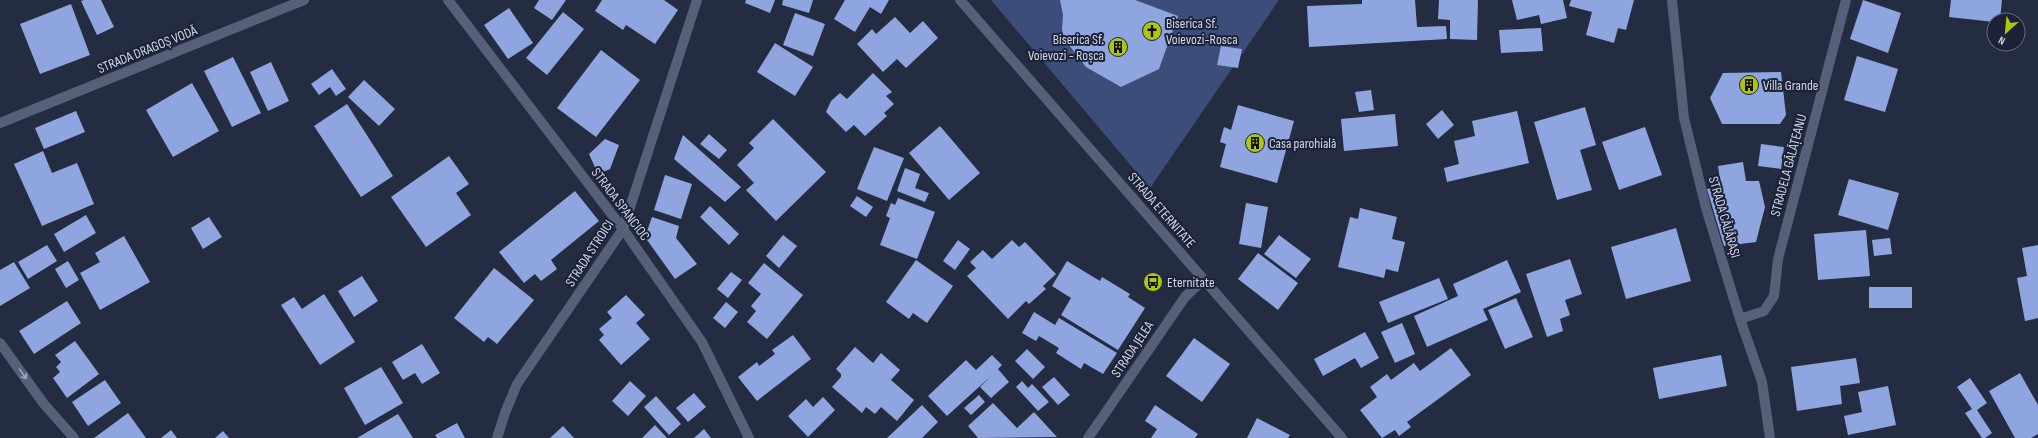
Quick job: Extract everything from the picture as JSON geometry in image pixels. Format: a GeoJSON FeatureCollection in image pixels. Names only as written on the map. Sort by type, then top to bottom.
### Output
{"type":"FeatureCollection","features":[{"type":"Feature","properties":{"kind":"street","name":"STRADA DRAGOȘ VODĂ"},"geometry":{"type":"LineString","coordinates":[[0,123],[304,0]]}},
{"type":"Feature","properties":{"kind":"street","name":"STRADA SPANCIOC"},"geometry":{"type":"LineString","coordinates":[[448,0],[623,228],[702,342],[749,438]]}},
{"type":"Feature","properties":{"kind":"street","name":"STRADA STROICI"},"geometry":{"type":"LineString","coordinates":[[497,438],[517,384],[623,228],[697,0]]}},
{"type":"Feature","properties":{"kind":"street","name":"STRADA ETERNITATE"},"geometry":{"type":"LineString","coordinates":[[960,0],[1342,438]]}},
{"type":"Feature","properties":{"kind":"street","name":"STRADA CĂLĂRAȘI"},"geometry":{"type":"LineString","coordinates":[[1672,0],[1684,118],[1706,208],[1740,319],[1762,382],[1770,438]]}},
{"type":"Feature","properties":{"kind":"street","name":"STRADELA GĂLĂȚEANU"},"geometry":{"type":"LineString","coordinates":[[1740,319],[1764,311],[1774,296],[1778,259],[1846,0]]}},
{"type":"Feature","properties":{"kind":"street","name":"STRADA JELEA"},"geometry":{"type":"LineString","coordinates":[[1088,438],[1185,297],[1203,280]]}},
{"type":"Feature","properties":{"kind":"street"},"geometry":{"type":"LineString","coordinates":[[0,343],[44,404],[74,438]]}},
{"type":"Feature","properties":{"kind":"shaded area"},"geometry":{"type":"Polygon","coordinates":[[[991,0],[1279,0],[1150,188],[991,0]]]}},
{"type":"Feature","properties":{"kind":"building"},"geometry":{"type":"Polygon","coordinates":[[[101,0],[114,27],[97,35],[81,1],[101,0]]]}},
{"type":"Feature","properties":{"kind":"building"},"geometry":{"type":"Polygon","coordinates":[[[539,0],[566,0],[552,20],[534,8],[539,0]]]}},
{"type":"Feature","properties":{"kind":"building"},"geometry":{"type":"Polygon","coordinates":[[[602,0],[664,0],[678,10],[655,44],[626,25],[623,30],[595,11],[602,0]]]}},
{"type":"Feature","properties":{"kind":"building"},"geometry":{"type":"Polygon","coordinates":[[[746,0],[775,0],[770,13],[745,3],[746,0]]]}},
{"type":"Feature","properties":{"kind":"building"},"geometry":{"type":"Polygon","coordinates":[[[783,0],[813,0],[809,13],[782,5],[783,0]]]}},
{"type":"Feature","properties":{"kind":"building"},"geometry":{"type":"Polygon","coordinates":[[[845,0],[889,0],[881,14],[870,7],[855,32],[834,19],[845,0]]]}},
{"type":"Feature","properties":{"kind":"building","name":"Biserica Sf. Voievozi - Roșca"},"geometry":{"type":"Polygon","coordinates":[[[1060,0],[1135,0],[1178,16],[1159,69],[1121,87],[1086,67],[1065,40],[1062,30],[1063,15],[1060,0]]]}},
{"type":"Feature","properties":{"kind":"building"},"geometry":{"type":"Polygon","coordinates":[[[1362,0],[1415,0],[1417,27],[1446,26],[1447,39],[1309,47],[1307,6],[1362,4],[1362,0]]]}},
{"type":"Feature","properties":{"kind":"building"},"geometry":{"type":"Polygon","coordinates":[[[1439,0],[1478,0],[1477,40],[1450,39],[1450,20],[1438,19],[1439,0]]]}},
{"type":"Feature","properties":{"kind":"building"},"geometry":{"type":"Polygon","coordinates":[[[1512,0],[1563,0],[1567,18],[1541,24],[1539,15],[1517,20],[1512,0]]]}},
{"type":"Feature","properties":{"kind":"building"},"geometry":{"type":"Polygon","coordinates":[[[1571,0],[1634,0],[1626,30],[1618,28],[1614,43],[1586,35],[1592,12],[1569,6],[1571,0]]]}},
{"type":"Feature","properties":{"kind":"building"},"geometry":{"type":"Polygon","coordinates":[[[1863,0],[1901,13],[1888,53],[1850,39],[1863,0]]]}},
{"type":"Feature","properties":{"kind":"building"},"geometry":{"type":"Polygon","coordinates":[[[1951,0],[2002,0],[2001,12],[1986,12],[1986,21],[1949,17],[1951,0]]]}},
{"type":"Feature","properties":{"kind":"building"},"geometry":{"type":"Polygon","coordinates":[[[71,4],[90,55],[40,74],[20,24],[71,4]]]}},
{"type":"Feature","properties":{"kind":"building"},"geometry":{"type":"Polygon","coordinates":[[[509,8],[533,43],[508,59],[484,25],[509,8]]]}},
{"type":"Feature","properties":{"kind":"building"},"geometry":{"type":"Polygon","coordinates":[[[563,12],[584,29],[547,75],[526,58],[563,12]]]}},
{"type":"Feature","properties":{"kind":"building"},"geometry":{"type":"Polygon","coordinates":[[[795,13],[825,24],[813,56],[783,45],[795,13]]]}},
{"type":"Feature","properties":{"kind":"building"},"geometry":{"type":"Polygon","coordinates":[[[895,17],[910,33],[923,21],[938,38],[906,68],[897,59],[883,72],[857,44],[872,29],[876,34],[895,17]]]}},
{"type":"Feature","properties":{"kind":"building"},"geometry":{"type":"Polygon","coordinates":[[[1541,28],[1543,51],[1501,53],[1499,30],[1541,28]]]}},
{"type":"Feature","properties":{"kind":"building"},"geometry":{"type":"Polygon","coordinates":[[[775,43],[813,67],[795,96],[757,72],[775,43]]]}},
{"type":"Feature","properties":{"kind":"building"},"geometry":{"type":"Polygon","coordinates":[[[1221,46],[1242,49],[1238,68],[1217,65],[1221,46]]]}},
{"type":"Feature","properties":{"kind":"building"},"geometry":{"type":"Polygon","coordinates":[[[601,50],[640,80],[596,137],[557,108],[601,50]]]}},
{"type":"Feature","properties":{"kind":"building"},"geometry":{"type":"Polygon","coordinates":[[[1857,56],[1898,69],[1885,112],[1844,100],[1857,56]]]}},
{"type":"Feature","properties":{"kind":"building"},"geometry":{"type":"Polygon","coordinates":[[[233,57],[261,113],[232,127],[204,71],[233,57]]]}},
{"type":"Feature","properties":{"kind":"building"},"geometry":{"type":"Polygon","coordinates":[[[271,62],[289,101],[268,111],[250,72],[271,62]]]}},
{"type":"Feature","properties":{"kind":"building"},"geometry":{"type":"Polygon","coordinates":[[[332,69],[346,89],[336,96],[330,87],[319,95],[311,84],[332,69]]]}},
{"type":"Feature","properties":{"kind":"building","name":"Villa Grande"},"geometry":{"type":"Polygon","coordinates":[[[1781,72],[1786,115],[1780,124],[1722,124],[1710,98],[1723,73],[1781,72]]]}},
{"type":"Feature","properties":{"kind":"building"},"geometry":{"type":"Polygon","coordinates":[[[873,73],[892,92],[886,96],[894,104],[884,113],[887,116],[865,136],[854,125],[846,132],[826,112],[831,101],[840,93],[847,99],[873,73]]]}},
{"type":"Feature","properties":{"kind":"building"},"geometry":{"type":"Polygon","coordinates":[[[364,80],[395,109],[379,126],[348,97],[364,80]]]}},
{"type":"Feature","properties":{"kind":"building"},"geometry":{"type":"Polygon","coordinates":[[[192,83],[219,131],[173,157],[146,110],[192,83]]]}},
{"type":"Feature","properties":{"kind":"building"},"geometry":{"type":"Polygon","coordinates":[[[1371,90],[1374,110],[1359,112],[1355,92],[1371,90]]]}},
{"type":"Feature","properties":{"kind":"building"},"geometry":{"type":"Polygon","coordinates":[[[347,104],[393,176],[361,197],[314,126],[347,104]]]}},
{"type":"Feature","properties":{"kind":"building","name":"Casa parohială"},"geometry":{"type":"Polygon","coordinates":[[[1238,105],[1294,121],[1277,183],[1220,167],[1226,144],[1220,142],[1224,127],[1231,130],[1238,105]]]}},
{"type":"Feature","properties":{"kind":"building"},"geometry":{"type":"Polygon","coordinates":[[[1585,107],[1596,145],[1580,150],[1592,190],[1557,200],[1534,122],[1585,107]]]}},
{"type":"Feature","properties":{"kind":"building"},"geometry":{"type":"Polygon","coordinates":[[[1442,110],[1454,125],[1438,139],[1426,124],[1442,110]]]}},
{"type":"Feature","properties":{"kind":"building"},"geometry":{"type":"Polygon","coordinates":[[[76,111],[85,132],[44,149],[35,128],[76,111]]]}},
{"type":"Feature","properties":{"kind":"building"},"geometry":{"type":"Polygon","coordinates":[[[1517,111],[1529,163],[1447,182],[1444,168],[1459,164],[1454,141],[1475,136],[1472,121],[1517,111]]]}},
{"type":"Feature","properties":{"kind":"building"},"geometry":{"type":"Polygon","coordinates":[[[1395,114],[1398,146],[1344,151],[1341,119],[1395,114]]]}},
{"type":"Feature","properties":{"kind":"building"},"geometry":{"type":"Polygon","coordinates":[[[773,119],[826,172],[776,221],[746,190],[754,183],[737,165],[754,148],[749,143],[773,119]]]}},
{"type":"Feature","properties":{"kind":"building"},"geometry":{"type":"Polygon","coordinates":[[[940,126],[980,173],[949,200],[909,153],[940,126]]]}},
{"type":"Feature","properties":{"kind":"building"},"geometry":{"type":"Polygon","coordinates":[[[1645,127],[1662,175],[1619,190],[1602,142],[1645,127]]]}},
{"type":"Feature","properties":{"kind":"building"},"geometry":{"type":"Polygon","coordinates":[[[709,134],[727,150],[719,159],[700,144],[709,134]]]}},
{"type":"Feature","properties":{"kind":"building"},"geometry":{"type":"Polygon","coordinates":[[[683,135],[741,187],[725,202],[674,159],[683,135]]]}},
{"type":"Feature","properties":{"kind":"building"},"geometry":{"type":"Polygon","coordinates":[[[605,139],[619,145],[610,169],[598,174],[589,154],[605,139]]]}},
{"type":"Feature","properties":{"kind":"building"},"geometry":{"type":"Polygon","coordinates":[[[1761,144],[1784,147],[1781,169],[1758,166],[1761,144]]]}},
{"type":"Feature","properties":{"kind":"building"},"geometry":{"type":"Polygon","coordinates":[[[874,147],[904,158],[887,201],[857,189],[874,147]]]}},
{"type":"Feature","properties":{"kind":"building"},"geometry":{"type":"Polygon","coordinates":[[[43,151],[52,173],[77,163],[94,204],[42,226],[14,164],[43,151]]]}},
{"type":"Feature","properties":{"kind":"building"},"geometry":{"type":"Polygon","coordinates":[[[449,156],[469,184],[456,193],[471,215],[426,247],[391,197],[449,156]]]}},
{"type":"Feature","properties":{"kind":"building"},"geometry":{"type":"Polygon","coordinates":[[[1743,162],[1746,181],[1759,181],[1765,207],[1756,242],[1724,246],[1707,189],[1721,187],[1718,166],[1743,162]]]}},
{"type":"Feature","properties":{"kind":"building"},"geometry":{"type":"Polygon","coordinates":[[[905,168],[920,174],[915,188],[929,193],[925,202],[897,191],[905,168]]]}},
{"type":"Feature","properties":{"kind":"building"},"geometry":{"type":"Polygon","coordinates":[[[665,175],[692,184],[681,219],[654,210],[665,175]]]}},
{"type":"Feature","properties":{"kind":"building"},"geometry":{"type":"Polygon","coordinates":[[[1849,179],[1899,193],[1888,230],[1838,215],[1849,179]]]}},
{"type":"Feature","properties":{"kind":"building"},"geometry":{"type":"Polygon","coordinates":[[[575,191],[599,221],[551,260],[557,269],[541,281],[535,274],[524,283],[499,252],[575,191]]]}},
{"type":"Feature","properties":{"kind":"building"},"geometry":{"type":"Polygon","coordinates":[[[857,196],[873,207],[866,217],[850,206],[857,196]]]}},
{"type":"Feature","properties":{"kind":"building"},"geometry":{"type":"Polygon","coordinates":[[[898,198],[935,212],[917,259],[880,245],[890,218],[886,216],[891,203],[895,205],[898,198]]]}},
{"type":"Feature","properties":{"kind":"building"},"geometry":{"type":"Polygon","coordinates":[[[1246,203],[1268,207],[1261,248],[1239,244],[1246,203]]]}},
{"type":"Feature","properties":{"kind":"building"},"geometry":{"type":"Polygon","coordinates":[[[710,206],[739,234],[729,245],[700,217],[710,206]]]}},
{"type":"Feature","properties":{"kind":"building"},"geometry":{"type":"Polygon","coordinates":[[[1360,208],[1397,217],[1392,239],[1405,242],[1398,272],[1386,269],[1384,278],[1338,267],[1350,217],[1358,219],[1360,208]]]}},
{"type":"Feature","properties":{"kind":"building"},"geometry":{"type":"Polygon","coordinates":[[[86,215],[96,233],[64,252],[54,234],[86,215]]]}},
{"type":"Feature","properties":{"kind":"building"},"geometry":{"type":"Polygon","coordinates":[[[209,217],[222,237],[203,249],[191,228],[209,217]]]}},
{"type":"Feature","properties":{"kind":"building"},"geometry":{"type":"Polygon","coordinates":[[[652,217],[679,226],[676,238],[697,264],[675,279],[645,237],[652,217]]]}},
{"type":"Feature","properties":{"kind":"building"},"geometry":{"type":"Polygon","coordinates":[[[1676,228],[1691,281],[1626,299],[1611,247],[1676,228]]]}},
{"type":"Feature","properties":{"kind":"building"},"geometry":{"type":"Polygon","coordinates":[[[1866,230],[1870,276],[1818,280],[1814,234],[1866,230]]]}},
{"type":"Feature","properties":{"kind":"building"},"geometry":{"type":"Polygon","coordinates":[[[783,235],[797,246],[779,268],[766,256],[783,235]]]}},
{"type":"Feature","properties":{"kind":"building"},"geometry":{"type":"Polygon","coordinates":[[[1279,235],[1311,259],[1296,278],[1264,254],[1279,235]]]}},
{"type":"Feature","properties":{"kind":"building"},"geometry":{"type":"Polygon","coordinates":[[[124,236],[150,282],[100,310],[80,273],[100,262],[95,253],[124,236]]]}},
{"type":"Feature","properties":{"kind":"building"},"geometry":{"type":"Polygon","coordinates":[[[1890,238],[1892,254],[1874,256],[1872,240],[1890,238]]]}},
{"type":"Feature","properties":{"kind":"building"},"geometry":{"type":"Polygon","coordinates":[[[958,240],[970,249],[955,270],[943,261],[958,240]]]}},
{"type":"Feature","properties":{"kind":"building"},"geometry":{"type":"Polygon","coordinates":[[[1012,240],[1019,247],[1025,242],[1056,274],[1043,286],[1046,289],[1029,304],[1026,301],[1008,319],[967,276],[976,268],[970,262],[983,250],[992,259],[1012,240]]]}},
{"type":"Feature","properties":{"kind":"building"},"geometry":{"type":"Polygon","coordinates":[[[47,245],[57,261],[28,279],[18,262],[47,245]]]}},
{"type":"Feature","properties":{"kind":"building"},"geometry":{"type":"Polygon","coordinates":[[[2038,245],[2038,318],[2025,321],[2017,278],[2027,276],[2022,248],[2038,245]]]}},
{"type":"Feature","properties":{"kind":"building"},"geometry":{"type":"Polygon","coordinates":[[[1258,253],[1298,283],[1278,310],[1238,279],[1258,253]]]}},
{"type":"Feature","properties":{"kind":"building"},"geometry":{"type":"Polygon","coordinates":[[[1570,259],[1582,294],[1565,300],[1570,315],[1560,319],[1563,331],[1547,337],[1526,274],[1570,259]]]}},
{"type":"Feature","properties":{"kind":"building"},"geometry":{"type":"Polygon","coordinates":[[[916,260],[953,286],[927,323],[913,313],[909,319],[886,302],[916,260]]]}},
{"type":"Feature","properties":{"kind":"building"},"geometry":{"type":"Polygon","coordinates":[[[1507,260],[1521,292],[1483,309],[1488,320],[1427,347],[1414,316],[1458,296],[1453,284],[1507,260]]]}},
{"type":"Feature","properties":{"kind":"building"},"geometry":{"type":"Polygon","coordinates":[[[68,261],[79,280],[66,288],[55,269],[68,261]]]}},
{"type":"Feature","properties":{"kind":"building"},"geometry":{"type":"Polygon","coordinates":[[[1067,261],[1100,281],[1102,277],[1130,294],[1128,297],[1145,308],[1118,350],[1061,315],[1071,298],[1052,286],[1067,261]]]}},
{"type":"Feature","properties":{"kind":"building"},"geometry":{"type":"Polygon","coordinates":[[[14,262],[30,288],[0,306],[0,270],[14,262]]]}},
{"type":"Feature","properties":{"kind":"building"},"geometry":{"type":"Polygon","coordinates":[[[764,263],[803,295],[767,339],[747,322],[756,311],[751,306],[761,294],[748,283],[764,263]]]}},
{"type":"Feature","properties":{"kind":"building"},"geometry":{"type":"Polygon","coordinates":[[[494,268],[534,300],[497,344],[488,337],[484,342],[454,318],[494,268]]]}},
{"type":"Feature","properties":{"kind":"building"},"geometry":{"type":"Polygon","coordinates":[[[731,272],[742,280],[728,298],[717,289],[731,272]]]}},
{"type":"Feature","properties":{"kind":"building"},"geometry":{"type":"Polygon","coordinates":[[[362,276],[378,301],[354,317],[338,291],[362,276]]]}},
{"type":"Feature","properties":{"kind":"building"},"geometry":{"type":"Polygon","coordinates":[[[1439,278],[1448,299],[1388,323],[1379,302],[1439,278]]]}},
{"type":"Feature","properties":{"kind":"building"},"geometry":{"type":"Polygon","coordinates":[[[1869,287],[1912,287],[1912,308],[1869,308],[1869,287]]]}},
{"type":"Feature","properties":{"kind":"building"},"geometry":{"type":"Polygon","coordinates":[[[324,294],[355,342],[320,365],[281,305],[294,297],[302,309],[324,294]]]}},
{"type":"Feature","properties":{"kind":"building"},"geometry":{"type":"Polygon","coordinates":[[[626,295],[645,315],[636,323],[650,339],[621,365],[599,340],[604,335],[599,329],[612,318],[607,312],[626,295]]]}},
{"type":"Feature","properties":{"kind":"building"},"geometry":{"type":"Polygon","coordinates":[[[1516,298],[1533,337],[1505,349],[1488,310],[1516,298]]]}},
{"type":"Feature","properties":{"kind":"building"},"geometry":{"type":"Polygon","coordinates":[[[67,301],[81,323],[34,354],[19,331],[67,301]]]}},
{"type":"Feature","properties":{"kind":"building"},"geometry":{"type":"Polygon","coordinates":[[[726,302],[738,312],[725,328],[713,318],[726,302]]]}},
{"type":"Feature","properties":{"kind":"building"},"geometry":{"type":"Polygon","coordinates":[[[1034,312],[1055,325],[1059,318],[1117,353],[1103,374],[1084,363],[1081,369],[1056,353],[1059,348],[1039,336],[1036,341],[1022,333],[1034,312]]]}},
{"type":"Feature","properties":{"kind":"building"},"geometry":{"type":"Polygon","coordinates":[[[1402,323],[1415,354],[1395,363],[1381,332],[1402,323]]]}},
{"type":"Feature","properties":{"kind":"building"},"geometry":{"type":"Polygon","coordinates":[[[1365,332],[1379,358],[1361,368],[1355,358],[1323,376],[1314,359],[1365,332]]]}},
{"type":"Feature","properties":{"kind":"building"},"geometry":{"type":"Polygon","coordinates":[[[793,335],[811,359],[757,401],[738,377],[757,362],[759,366],[775,354],[772,350],[793,335]]]}},
{"type":"Feature","properties":{"kind":"building"},"geometry":{"type":"Polygon","coordinates":[[[1194,338],[1230,364],[1202,402],[1166,376],[1194,338]]]}},
{"type":"Feature","properties":{"kind":"building"},"geometry":{"type":"Polygon","coordinates":[[[75,341],[99,374],[67,398],[53,378],[60,372],[56,367],[61,362],[55,355],[75,341]]]}},
{"type":"Feature","properties":{"kind":"building"},"geometry":{"type":"Polygon","coordinates":[[[422,344],[440,373],[422,384],[415,373],[403,380],[392,362],[422,344]]]}},
{"type":"Feature","properties":{"kind":"building"},"geometry":{"type":"Polygon","coordinates":[[[855,347],[873,363],[881,353],[900,370],[891,380],[914,400],[897,421],[881,407],[875,414],[866,407],[862,413],[832,387],[841,377],[841,374],[836,369],[855,347]]]}},
{"type":"Feature","properties":{"kind":"building"},"geometry":{"type":"Polygon","coordinates":[[[1451,348],[1471,375],[1407,422],[1411,427],[1399,436],[1395,430],[1382,438],[1360,410],[1377,397],[1370,387],[1387,374],[1391,380],[1414,363],[1420,371],[1451,348]]]}},
{"type":"Feature","properties":{"kind":"building"},"geometry":{"type":"Polygon","coordinates":[[[1027,349],[1045,367],[1033,379],[1015,361],[1027,349]]]}},
{"type":"Feature","properties":{"kind":"building"},"geometry":{"type":"Polygon","coordinates":[[[992,355],[1002,365],[998,369],[1009,382],[991,398],[980,387],[991,376],[947,416],[928,396],[966,360],[976,370],[992,355]]]}},
{"type":"Feature","properties":{"kind":"building"},"geometry":{"type":"Polygon","coordinates":[[[1721,355],[1727,386],[1659,399],[1653,368],[1721,355]]]}},
{"type":"Feature","properties":{"kind":"building"},"geometry":{"type":"Polygon","coordinates":[[[1856,358],[1860,383],[1840,386],[1842,404],[1797,411],[1791,367],[1856,358]]]}},
{"type":"Feature","properties":{"kind":"building"},"geometry":{"type":"Polygon","coordinates":[[[381,367],[403,403],[365,425],[344,388],[381,367]]]}},
{"type":"Feature","properties":{"kind":"building"},"geometry":{"type":"Polygon","coordinates":[[[2020,373],[2038,405],[2038,434],[2031,438],[2015,438],[1989,391],[2020,373]]]}},
{"type":"Feature","properties":{"kind":"building"},"geometry":{"type":"Polygon","coordinates":[[[1054,377],[1070,395],[1058,405],[1042,387],[1054,377]]]}},
{"type":"Feature","properties":{"kind":"building"},"geometry":{"type":"Polygon","coordinates":[[[1970,378],[1987,403],[1977,410],[1992,433],[1985,438],[1982,438],[1965,413],[1972,409],[1957,387],[1970,378]]]}},
{"type":"Feature","properties":{"kind":"building"},"geometry":{"type":"Polygon","coordinates":[[[105,380],[121,403],[88,426],[72,402],[105,380]]]}},
{"type":"Feature","properties":{"kind":"building"},"geometry":{"type":"Polygon","coordinates":[[[630,381],[646,396],[628,416],[612,401],[630,381]]]}},
{"type":"Feature","properties":{"kind":"building"},"geometry":{"type":"Polygon","coordinates":[[[1022,381],[1028,388],[1032,384],[1049,402],[1038,411],[1016,387],[1022,381]]]}},
{"type":"Feature","properties":{"kind":"building"},"geometry":{"type":"Polygon","coordinates":[[[1888,386],[1896,425],[1848,435],[1844,416],[1862,412],[1858,392],[1888,386]]]}},
{"type":"Feature","properties":{"kind":"building"},"geometry":{"type":"Polygon","coordinates":[[[694,393],[706,407],[688,422],[676,408],[694,393]]]}},
{"type":"Feature","properties":{"kind":"building"},"geometry":{"type":"Polygon","coordinates":[[[979,395],[985,402],[971,415],[964,408],[979,395]]]}},
{"type":"Feature","properties":{"kind":"building"},"geometry":{"type":"Polygon","coordinates":[[[656,396],[681,424],[669,435],[644,407],[656,396]]]}},
{"type":"Feature","properties":{"kind":"building"},"geometry":{"type":"Polygon","coordinates":[[[823,397],[835,410],[808,437],[788,416],[806,399],[813,407],[823,397]]]}},
{"type":"Feature","properties":{"kind":"building"},"geometry":{"type":"Polygon","coordinates":[[[993,403],[1017,428],[1034,412],[1057,437],[978,438],[968,426],[993,403]]]}},
{"type":"Feature","properties":{"kind":"building"},"geometry":{"type":"Polygon","coordinates":[[[922,405],[938,422],[922,438],[887,438],[922,405]]]}},
{"type":"Feature","properties":{"kind":"building"},"geometry":{"type":"Polygon","coordinates":[[[1155,405],[1198,434],[1195,438],[1151,438],[1157,429],[1145,421],[1155,405]]]}},
{"type":"Feature","properties":{"kind":"building"},"geometry":{"type":"Polygon","coordinates":[[[128,413],[146,438],[94,438],[128,413]]]}},
{"type":"Feature","properties":{"kind":"building"},"geometry":{"type":"Polygon","coordinates":[[[398,414],[413,438],[357,438],[398,414]]]}},
{"type":"Feature","properties":{"kind":"building"},"geometry":{"type":"Polygon","coordinates":[[[1257,418],[1290,435],[1288,438],[1247,438],[1257,418]]]}},
{"type":"Feature","properties":{"kind":"building"},"geometry":{"type":"Polygon","coordinates":[[[457,423],[465,438],[437,438],[435,435],[457,423]]]}},
{"type":"Feature","properties":{"kind":"building"},"geometry":{"type":"Polygon","coordinates":[[[655,425],[667,438],[642,438],[655,425]]]}},
{"type":"Feature","properties":{"kind":"building"},"geometry":{"type":"Polygon","coordinates":[[[563,426],[574,438],[550,438],[563,426]]]}},
{"type":"Feature","properties":{"kind":"building"},"geometry":{"type":"Polygon","coordinates":[[[704,429],[711,438],[694,438],[704,429]]]}},
{"type":"Feature","properties":{"kind":"building"},"geometry":{"type":"Polygon","coordinates":[[[171,430],[177,438],[161,438],[171,430]]]}},
{"type":"Feature","properties":{"kind":"building"},"geometry":{"type":"Polygon","coordinates":[[[223,431],[229,438],[215,438],[223,431]]]}},
{"type":"Feature","properties":{"kind":"place","name":"Biserica Sf. Voievozi-Rosca"},"geometry":{"type":"Point","coordinates":[1152,31]}},
{"type":"Feature","properties":{"kind":"place","name":"Biserica Sf. Voievozi - Roșca"},"geometry":{"type":"Point","coordinates":[1118,47]}},
{"type":"Feature","properties":{"kind":"place","name":"Villa Grande"},"geometry":{"type":"Point","coordinates":[1749,85]}},
{"type":"Feature","properties":{"kind":"place","name":"Casa parohială"},"geometry":{"type":"Point","coordinates":[1255,143]}},
{"type":"Feature","properties":{"kind":"place","name":"Eternitate"},"geometry":{"type":"Point","coordinates":[1153,282]}}]}
